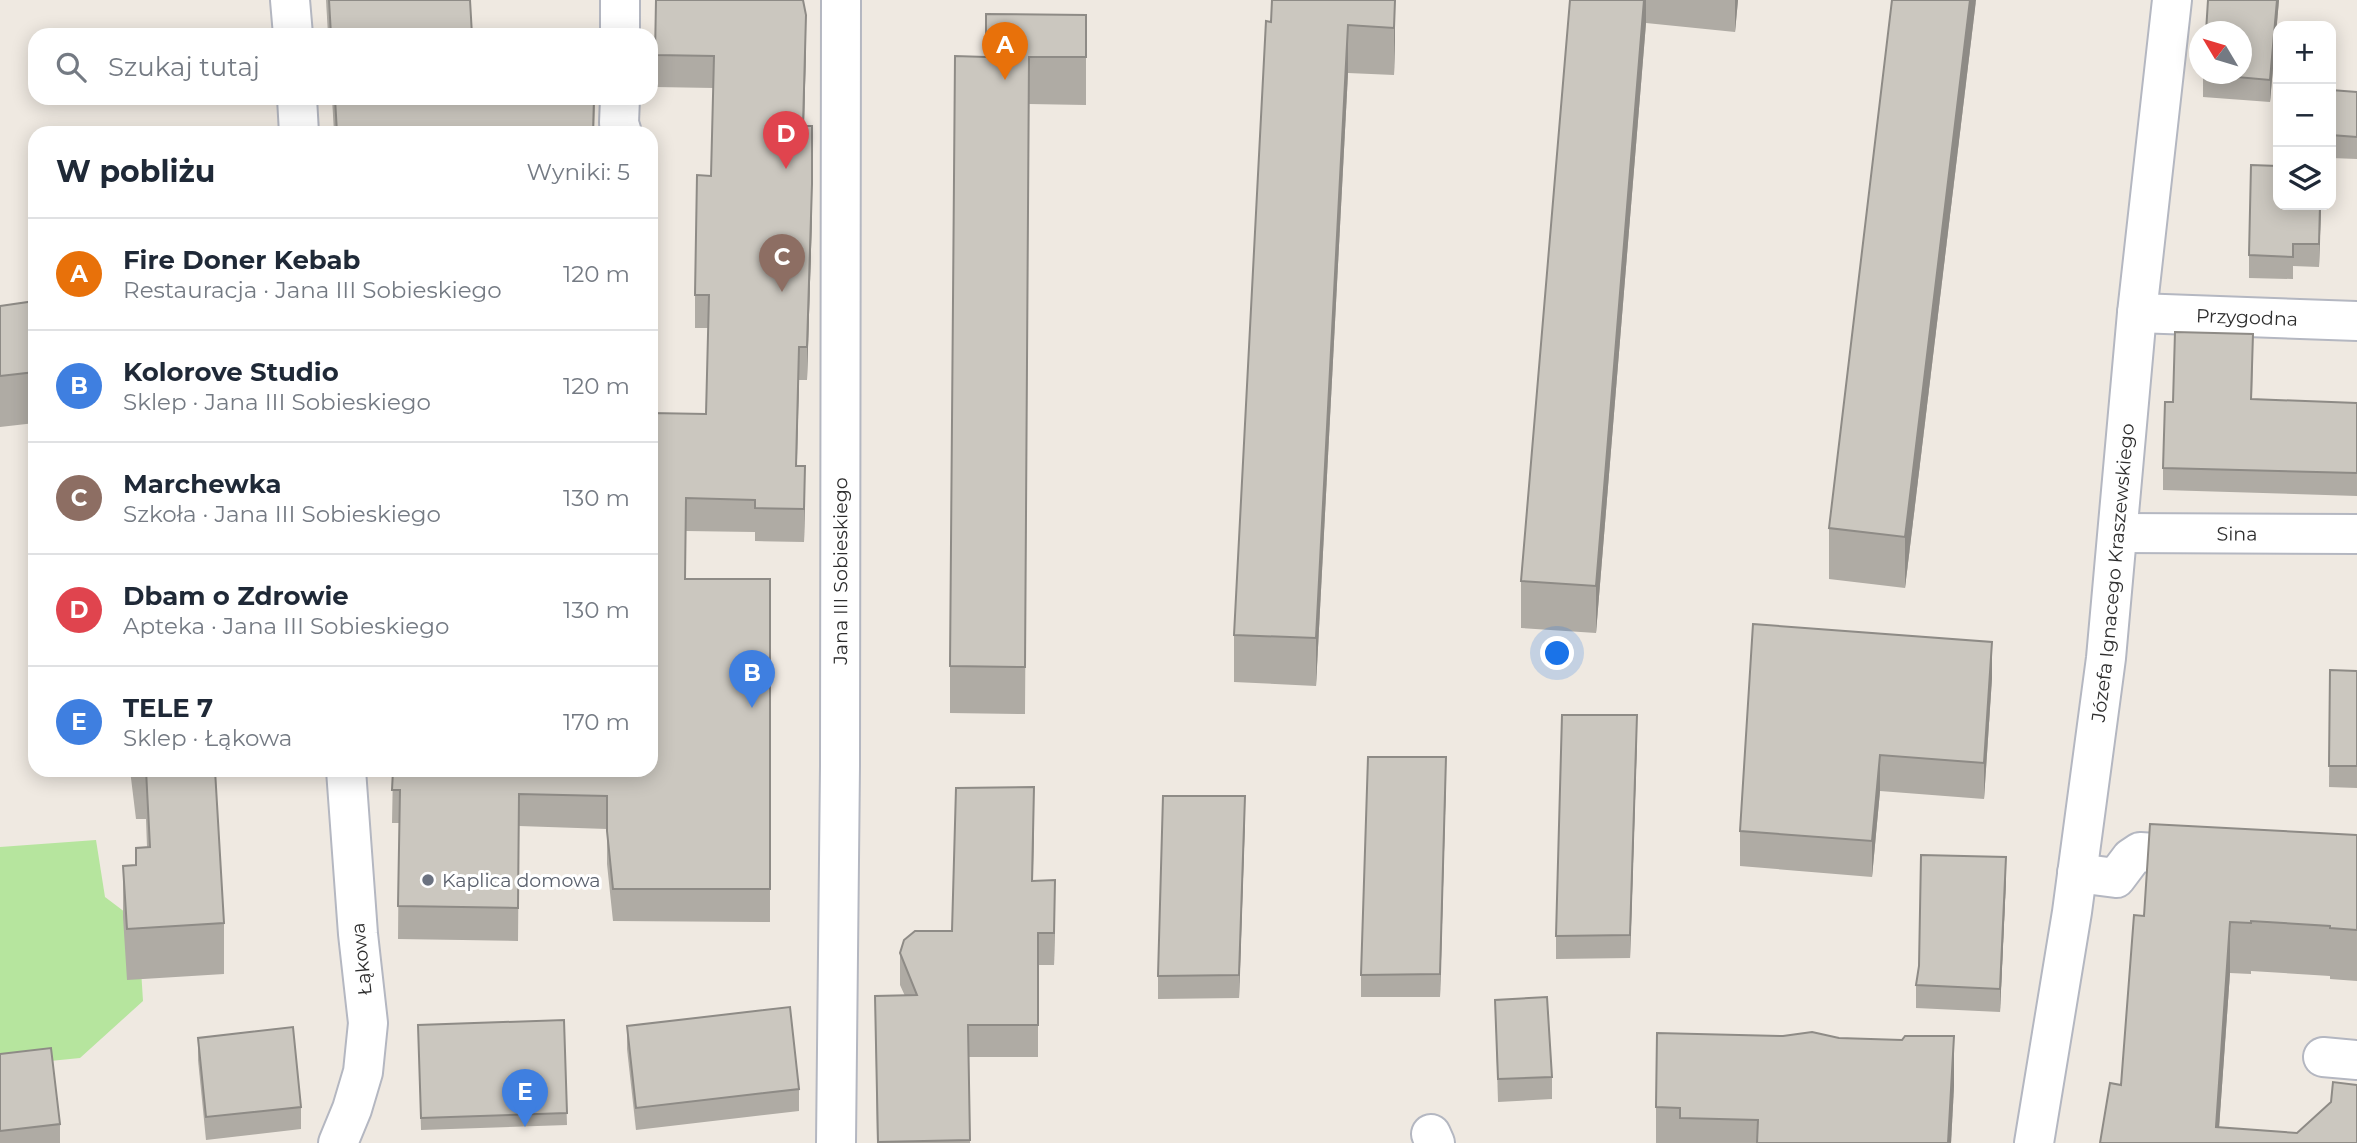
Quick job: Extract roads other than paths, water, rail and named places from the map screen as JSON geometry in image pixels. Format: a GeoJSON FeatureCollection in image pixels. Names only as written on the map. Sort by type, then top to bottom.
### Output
{"type":"FeatureCollection","features":[{"type":"Feature","properties":{"kind":"street"},"geometry":{"type":"LineString","coordinates":[[290,0],[292,28]]}},
{"type":"Feature","properties":{"kind":"street"},"geometry":{"type":"LineString","coordinates":[[620,0],[620,28]]}},
{"type":"Feature","properties":{"kind":"street","name":"Jana III Sobieskiego"},"geometry":{"type":"LineString","coordinates":[[836,1143],[840,766],[841,0]]}},
{"type":"Feature","properties":{"kind":"street","name":"Józefa Ignacego Kraszewskiego"},"geometry":{"type":"LineString","coordinates":[[2034,1143],[2077,873],[2106,659],[2137,313],[2172,0]]}},
{"type":"Feature","properties":{"kind":"street"},"geometry":{"type":"LineString","coordinates":[[297,105],[299,126]]}},
{"type":"Feature","properties":{"kind":"street"},"geometry":{"type":"LineString","coordinates":[[620,105],[621,126]]}},
{"type":"Feature","properties":{"kind":"street","name":"Przygodna"},"geometry":{"type":"LineString","coordinates":[[2137,313],[2357,321]]}},
{"type":"Feature","properties":{"kind":"street","name":"Sina"},"geometry":{"type":"LineString","coordinates":[[2118,533],[2357,534]]}},
{"type":"Feature","properties":{"kind":"street","name":"Łąkowa"},"geometry":{"type":"LineString","coordinates":[[338,1143],[352,1110],[363,1072],[368,1023],[358,934],[347,777]]}},
{"type":"Feature","properties":{"kind":"street"},"geometry":{"type":"LineString","coordinates":[[2077,873],[2116,878],[2131,858],[2140,852],[2235,858]]}},
{"type":"Feature","properties":{"kind":"place","name":"Fire Doner Kebab"},"geometry":{"type":"Point","coordinates":[1005,80]}},
{"type":"Feature","properties":{"kind":"place","name":"Dbam o Zdrowie"},"geometry":{"type":"Point","coordinates":[786,169]}},
{"type":"Feature","properties":{"kind":"place","name":"Marchewka"},"geometry":{"type":"Point","coordinates":[782,292]}},
{"type":"Feature","properties":{"kind":"place","name":"Kolorove Studio"},"geometry":{"type":"Point","coordinates":[752,708]}},
{"type":"Feature","properties":{"kind":"place","name":"Kaplica domowa"},"geometry":{"type":"Point","coordinates":[428,880]}},
{"type":"Feature","properties":{"kind":"place","name":"TELE 7"},"geometry":{"type":"Point","coordinates":[525,1127]}}]}
